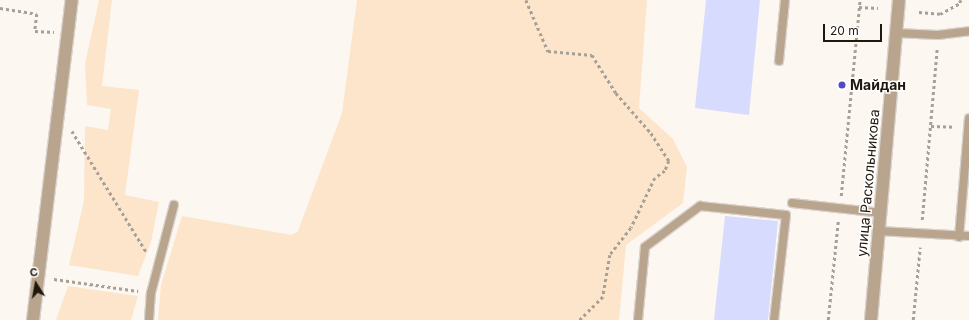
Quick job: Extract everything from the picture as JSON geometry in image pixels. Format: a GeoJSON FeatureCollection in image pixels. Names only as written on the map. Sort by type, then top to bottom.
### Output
{"type":"FeatureCollection","features":[{"type":"Feature","properties":{"kind":"street"},"geometry":{"type":"LineString","coordinates":[[33,320],[72,0]]}},
{"type":"Feature","properties":{"kind":"street","name":"улица Раскольникова"},"geometry":{"type":"LineString","coordinates":[[871,320],[899,0]]}},
{"type":"Feature","properties":{"kind":"lane"},"geometry":{"type":"LineString","coordinates":[[779,61],[785,0]]}},
{"type":"Feature","properties":{"kind":"lane"},"geometry":{"type":"LineString","coordinates":[[896,33],[938,35],[969,31]]}},
{"type":"Feature","properties":{"kind":"lane"},"geometry":{"type":"LineString","coordinates":[[959,237],[969,118]]}},
{"type":"Feature","properties":{"kind":"lane"},"geometry":{"type":"LineString","coordinates":[[792,203],[881,214]]}},
{"type":"Feature","properties":{"kind":"lane"},"geometry":{"type":"LineString","coordinates":[[148,320],[151,293],[174,205]]}},
{"type":"Feature","properties":{"kind":"lane"},"geometry":{"type":"LineString","coordinates":[[638,320],[645,247],[700,206],[786,215],[774,320]]}},
{"type":"Feature","properties":{"kind":"lane"},"geometry":{"type":"LineString","coordinates":[[879,231],[959,237],[969,236]]}},
{"type":"Feature","properties":{"kind":"path"},"geometry":{"type":"LineString","coordinates":[[526,0],[548,51],[592,55],[616,93],[651,132],[669,162],[665,171],[654,178],[631,228],[610,255],[603,297],[580,320]]}},
{"type":"Feature","properties":{"kind":"path"},"geometry":{"type":"LineString","coordinates":[[840,200],[860,0]]}},
{"type":"Feature","properties":{"kind":"path"},"geometry":{"type":"LineString","coordinates":[[919,12],[940,14],[960,3],[960,0]]}},
{"type":"Feature","properties":{"kind":"path"},"geometry":{"type":"LineString","coordinates":[[860,7],[878,8]]}},
{"type":"Feature","properties":{"kind":"path"},"geometry":{"type":"LineString","coordinates":[[0,8],[38,14],[35,31]]}},
{"type":"Feature","properties":{"kind":"path"},"geometry":{"type":"LineString","coordinates":[[913,320],[937,44]]}},
{"type":"Feature","properties":{"kind":"path"},"geometry":{"type":"LineString","coordinates":[[68,124],[110,190],[157,270]]}},
{"type":"Feature","properties":{"kind":"path"},"geometry":{"type":"LineString","coordinates":[[931,126],[968,128]]}},
{"type":"Feature","properties":{"kind":"path"},"geometry":{"type":"LineString","coordinates":[[828,320],[839,215]]}},
{"type":"Feature","properties":{"kind":"path"},"geometry":{"type":"LineString","coordinates":[[46,278],[151,293]]}},
{"type":"Feature","properties":{"kind":"shaded area"},"geometry":{"type":"Polygon","coordinates":[[[99,0],[112,0],[102,86],[139,90],[125,195],[159,202],[151,242],[138,276],[69,265],[84,201],[85,126],[108,130],[111,109],[87,105],[85,64],[99,0]]]}},
{"type":"Feature","properties":{"kind":"shaded area"},"geometry":{"type":"Polygon","coordinates":[[[357,0],[647,0],[639,108],[673,139],[687,167],[683,203],[626,245],[619,320],[158,320],[161,285],[182,216],[292,235],[298,231],[342,113],[357,0]]]}},
{"type":"Feature","properties":{"kind":"shaded area"},"geometry":{"type":"Polygon","coordinates":[[[68,286],[138,296],[131,320],[56,320],[68,286]]]}},
{"type":"Feature","properties":{"kind":"building"},"geometry":{"type":"Polygon","coordinates":[[[706,0],[760,0],[749,115],[695,108],[706,0]]]}},
{"type":"Feature","properties":{"kind":"building"},"geometry":{"type":"Polygon","coordinates":[[[725,216],[778,221],[768,320],[714,320],[725,216]]]}},
{"type":"Feature","properties":{"kind":"place","name":"Майдан"},"geometry":{"type":"Point","coordinates":[842,85]}}]}
